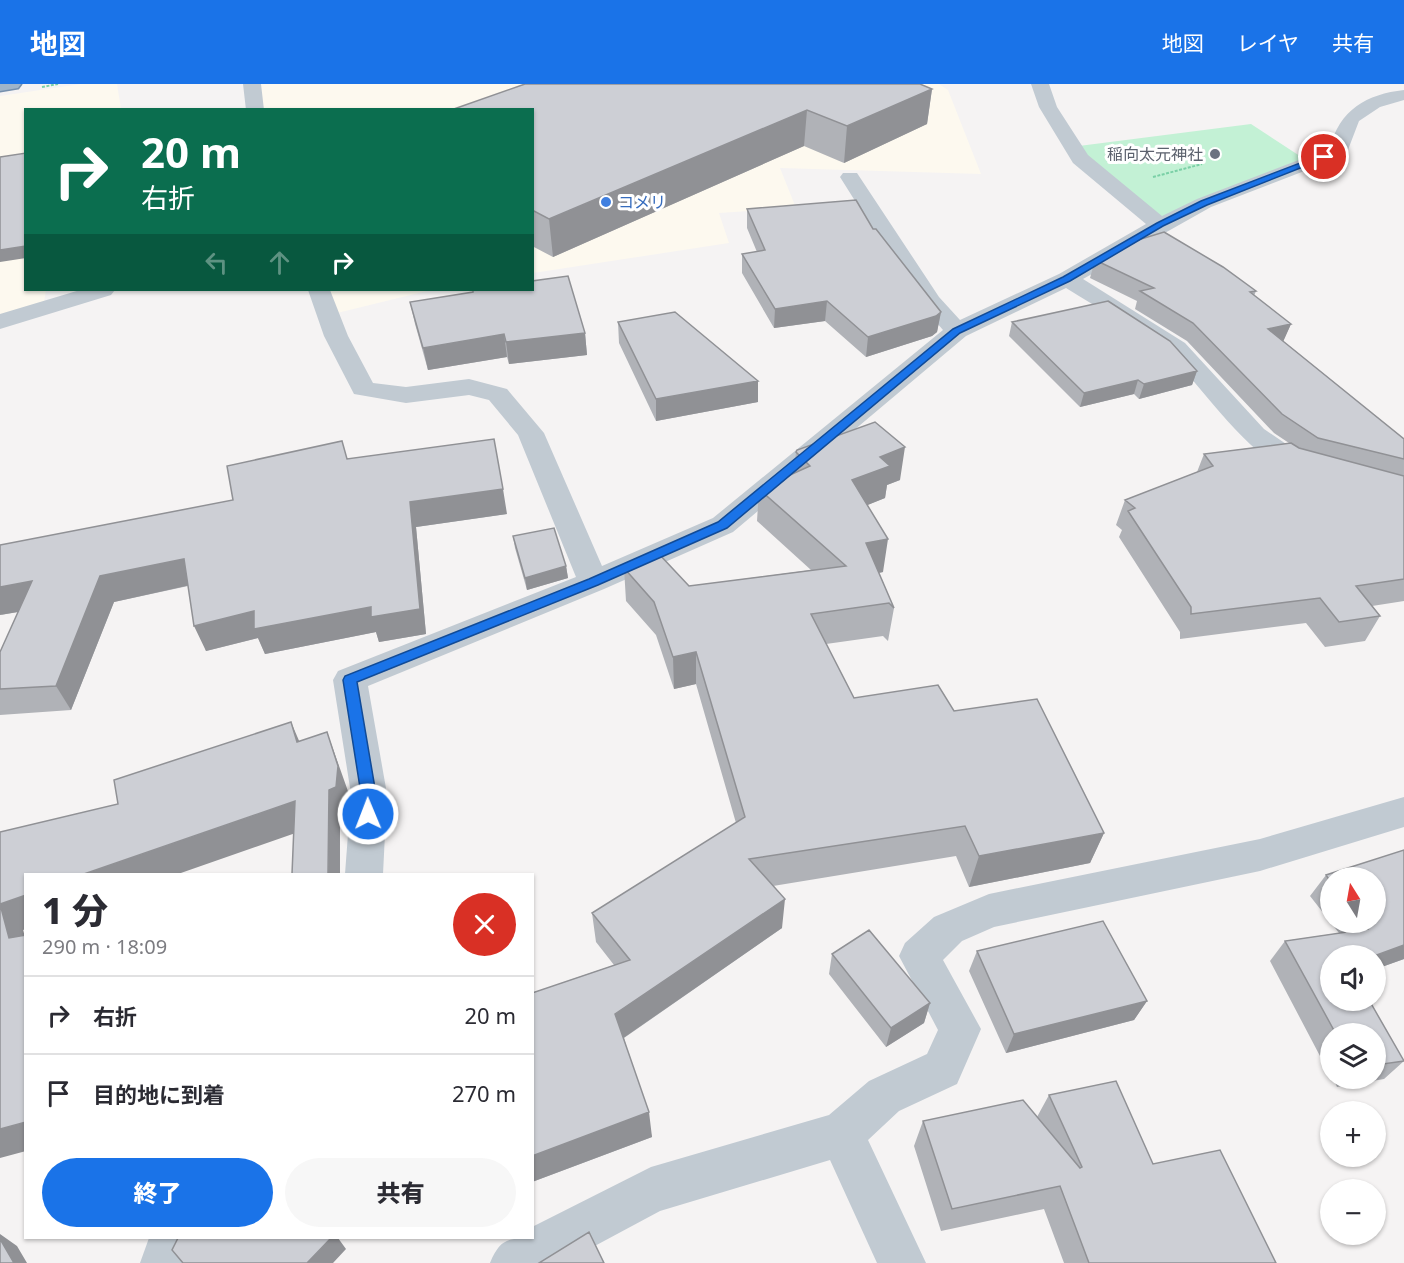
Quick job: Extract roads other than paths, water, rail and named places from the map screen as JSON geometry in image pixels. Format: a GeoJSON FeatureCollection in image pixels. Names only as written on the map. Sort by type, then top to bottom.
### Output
{"type":"FeatureCollection","features":[{"type":"Feature","properties":{"kind":"highway"},"geometry":{"type":"LineString","coordinates":[[0,86],[12,84]]}},
{"type":"Feature","properties":{"kind":"street"},"geometry":{"type":"LineString","coordinates":[[252,84],[255,108]]}},
{"type":"Feature","properties":{"kind":"street"},"geometry":{"type":"LineString","coordinates":[[1040,84],[1048,107],[1080,159],[1160,225]]}},
{"type":"Feature","properties":{"kind":"street"},"geometry":{"type":"LineString","coordinates":[[364,873],[369,794],[350,680],[593,582],[723,525],[957,331],[1067,279],[1160,225],[1230,191],[1339,151],[1348,124],[1363,110],[1393,96],[1404,94]]}},
{"type":"Feature","properties":{"kind":"street"},"geometry":{"type":"LineString","coordinates":[[850,177],[930,301],[957,331]]}},
{"type":"Feature","properties":{"kind":"street"},"geometry":{"type":"LineString","coordinates":[[1067,279],[1176,348],[1254,435],[1298,465],[1330,473]]}},
{"type":"Feature","properties":{"kind":"street"},"geometry":{"type":"LineString","coordinates":[[0,322],[100,291]]}},
{"type":"Feature","properties":{"kind":"street"},"geometry":{"type":"LineString","coordinates":[[318,291],[336,336],[363,389],[406,395],[470,387],[498,394],[531,433],[593,582]]}},
{"type":"Feature","properties":{"kind":"street"},"geometry":{"type":"LineString","coordinates":[[514,1263],[651,1190],[841,1134],[884,1096],[942,1069],[960,1029],[919,956],[948,929],[989,911],[1260,855],[1404,812]]}},
{"type":"Feature","properties":{"kind":"street"},"geometry":{"type":"LineString","coordinates":[[841,1134],[902,1263]]}},
{"type":"Feature","properties":{"kind":"street"},"geometry":{"type":"LineString","coordinates":[[164,1263],[172,1239]]}},
{"type":"Feature","properties":{"kind":"place","name":"稲向太元神社"},"geometry":{"type":"Point","coordinates":[1215,154]}},
{"type":"Feature","properties":{"kind":"place","name":"コメリ"},"geometry":{"type":"Point","coordinates":[606,202]}}]}
